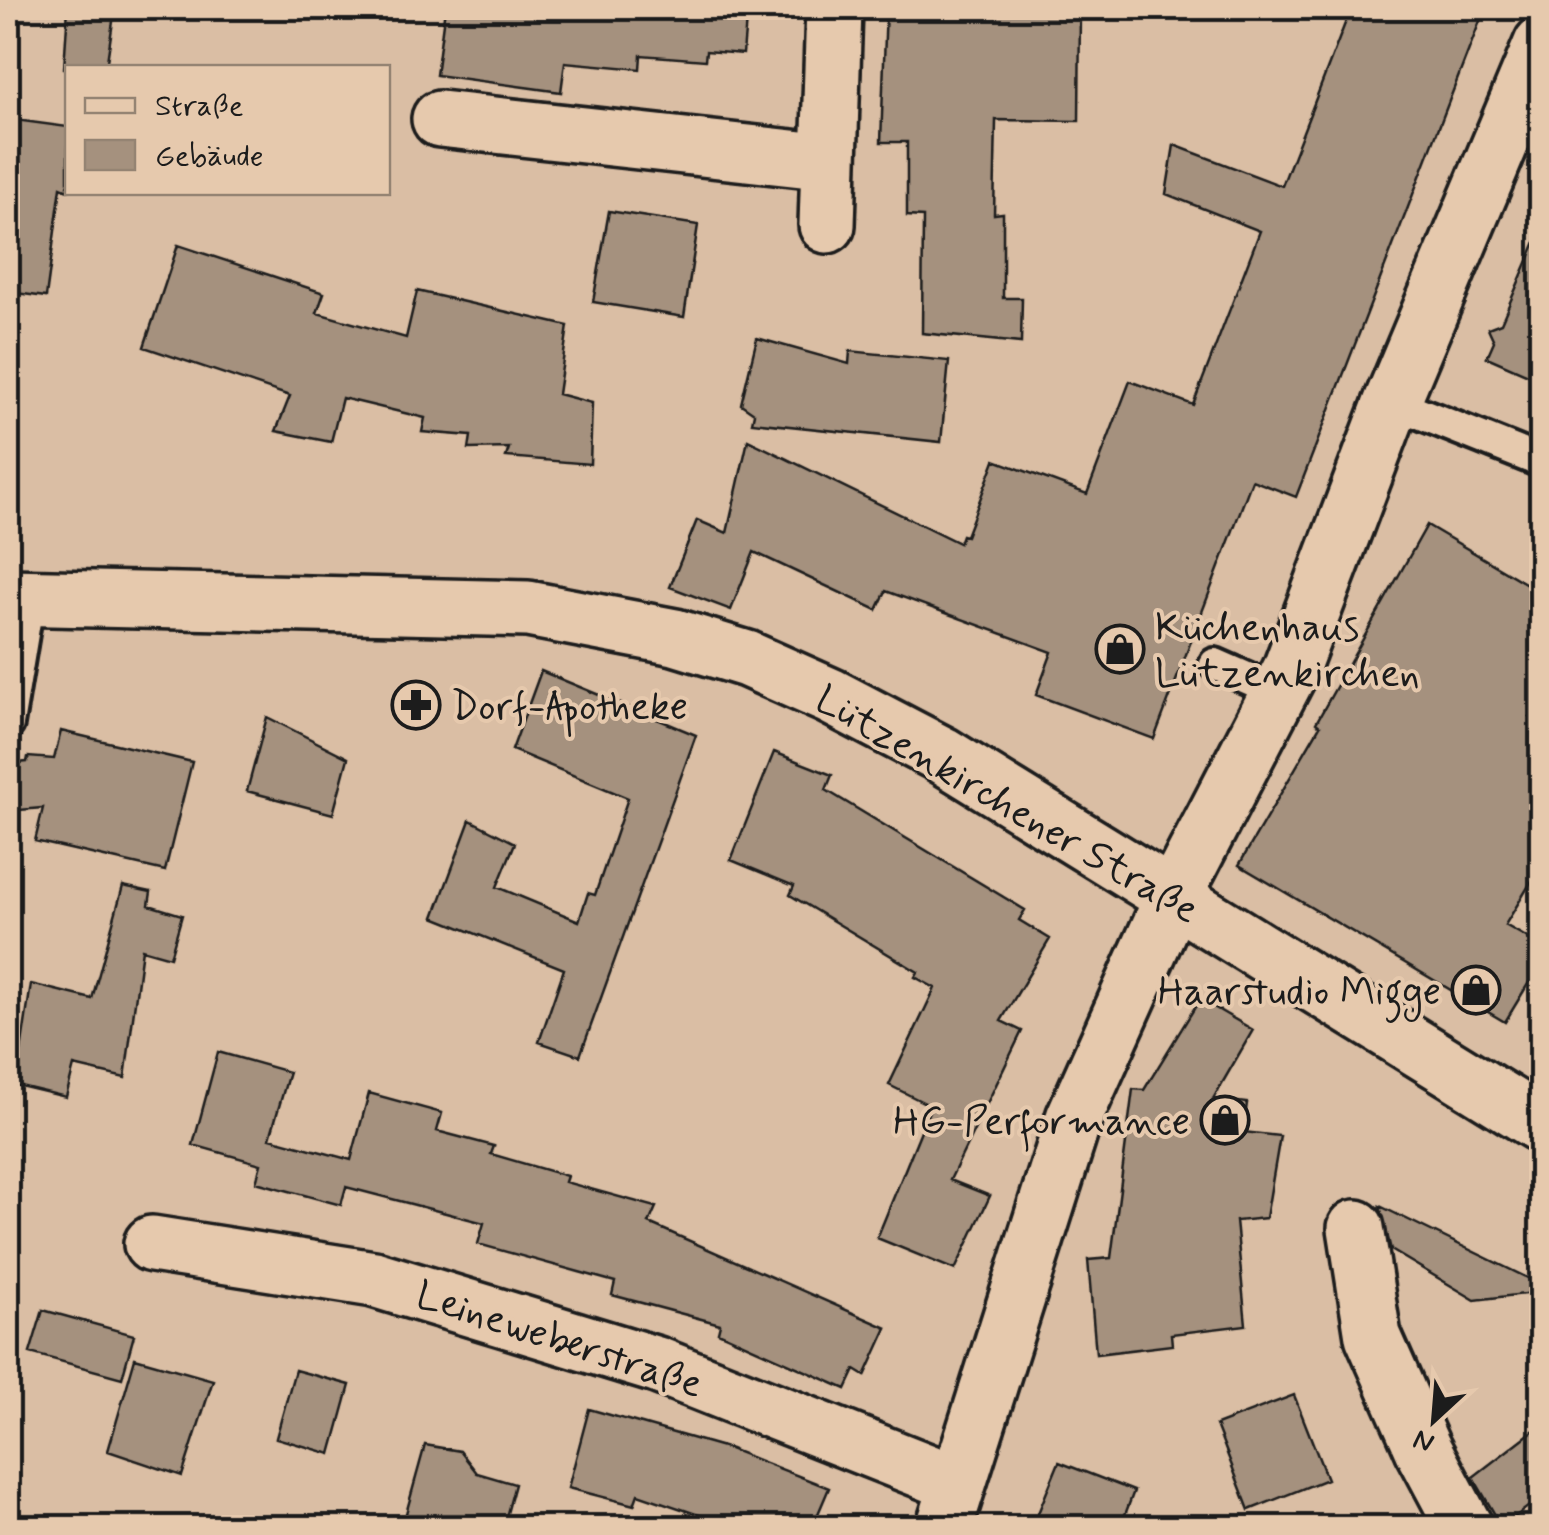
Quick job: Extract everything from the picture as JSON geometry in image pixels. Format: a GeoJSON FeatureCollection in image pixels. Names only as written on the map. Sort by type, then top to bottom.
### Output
{"type":"FeatureCollection","features":[{"type":"Feature","properties":{"kind":"street"},"geometry":{"type":"LineString","coordinates":[[827,225],[834,8]]}},
{"type":"Feature","properties":{"kind":"street","name":"Leineweberstraße"},"geometry":{"type":"LineString","coordinates":[[152,1244],[374,1279],[657,1366],[949,1505],[1074,1118],[1173,897],[1279,692],[1392,402],[1542,44]]}},
{"type":"Feature","properties":{"kind":"street"},"geometry":{"type":"LineString","coordinates":[[440,119],[829,162]]}},
{"type":"Feature","properties":{"kind":"street","name":"Lützenkirchener Straße"},"geometry":{"type":"LineString","coordinates":[[18,597],[528,609],[675,637],[747,659],[830,696],[941,754],[1542,1125]]}},
{"type":"Feature","properties":{"kind":"street"},"geometry":{"type":"LineString","coordinates":[[1356,1228],[1374,1336],[1423,1449],[1465,1528]]}},
{"type":"Feature","properties":{"kind":"lane"},"geometry":{"type":"LineString","coordinates":[[1392,402],[1542,462]]}},
{"type":"Feature","properties":{"kind":"lane"},"geometry":{"type":"LineString","coordinates":[[8,724],[18,597]]}},
{"type":"Feature","properties":{"kind":"lane"},"geometry":{"type":"LineString","coordinates":[[1215,664],[1279,692]]}},
{"type":"Feature","properties":{"kind":"building"},"geometry":{"type":"Polygon","coordinates":[[[68,8],[115,8],[106,65],[64,68],[68,8]]]}},
{"type":"Feature","properties":{"kind":"building"},"geometry":{"type":"Polygon","coordinates":[[[445,8],[747,8],[743,54],[706,51],[705,60],[641,55],[640,69],[565,62],[561,92],[436,75],[445,8]]]}},
{"type":"Feature","properties":{"kind":"building"},"geometry":{"type":"Polygon","coordinates":[[[886,8],[1080,8],[1079,121],[996,120],[994,214],[1003,213],[1003,298],[1022,298],[1021,343],[922,333],[923,217],[907,216],[907,142],[881,142],[886,8]]]}},
{"type":"Feature","properties":{"kind":"building"},"geometry":{"type":"Polygon","coordinates":[[[1351,8],[1485,8],[1296,497],[1252,480],[1154,739],[1036,695],[1052,652],[886,591],[877,610],[754,552],[731,610],[670,587],[697,520],[727,533],[748,440],[959,543],[962,535],[966,536],[995,460],[1087,494],[1130,381],[1193,405],[1260,231],[1166,194],[1174,145],[1282,186],[1351,8]]]}},
{"type":"Feature","properties":{"kind":"building"},"geometry":{"type":"Polygon","coordinates":[[[8,119],[65,127],[65,189],[61,187],[46,297],[8,292],[8,119]]]}},
{"type":"Feature","properties":{"kind":"building"},"geometry":{"type":"Polygon","coordinates":[[[609,211],[698,225],[684,317],[593,302],[609,211]]]}},
{"type":"Feature","properties":{"kind":"building"},"geometry":{"type":"Polygon","coordinates":[[[1542,228],[1542,381],[1487,357],[1494,341],[1488,328],[1501,323],[1542,228]]]}},
{"type":"Feature","properties":{"kind":"building"},"geometry":{"type":"Polygon","coordinates":[[[178,245],[324,293],[317,313],[406,338],[417,291],[568,326],[558,394],[592,403],[590,464],[506,457],[509,448],[469,449],[471,436],[422,432],[425,418],[342,398],[331,442],[276,431],[290,396],[144,347],[178,245]]]}},
{"type":"Feature","properties":{"kind":"building"},"geometry":{"type":"Polygon","coordinates":[[[757,338],[849,364],[850,351],[949,361],[941,442],[752,422],[754,413],[741,404],[757,338]]]}},
{"type":"Feature","properties":{"kind":"building"},"geometry":{"type":"Polygon","coordinates":[[[1427,525],[1542,593],[1542,864],[1505,925],[1542,946],[1542,961],[1505,1022],[1239,865],[1320,726],[1316,723],[1427,525]]]}},
{"type":"Feature","properties":{"kind":"building"},"geometry":{"type":"Polygon","coordinates":[[[541,671],[696,735],[580,1056],[539,1042],[564,969],[434,917],[470,820],[515,843],[497,887],[579,921],[588,893],[595,895],[628,798],[512,750],[541,671]]]}},
{"type":"Feature","properties":{"kind":"building"},"geometry":{"type":"Polygon","coordinates":[[[267,717],[348,758],[333,814],[247,791],[267,717]]]}},
{"type":"Feature","properties":{"kind":"building"},"geometry":{"type":"Polygon","coordinates":[[[61,731],[192,762],[165,871],[35,841],[43,808],[8,811],[8,764],[27,762],[28,757],[54,759],[61,731]]]}},
{"type":"Feature","properties":{"kind":"building"},"geometry":{"type":"Polygon","coordinates":[[[774,752],[832,775],[826,790],[1025,910],[1019,920],[1050,939],[1001,1021],[1022,1031],[950,1180],[990,1196],[955,1270],[877,1238],[931,1106],[889,1085],[935,988],[915,977],[918,972],[790,895],[794,886],[731,860],[774,752]]]}},
{"type":"Feature","properties":{"kind":"building"},"geometry":{"type":"Polygon","coordinates":[[[123,886],[151,892],[149,905],[182,915],[170,957],[142,949],[125,1078],[74,1066],[66,1097],[16,1085],[31,984],[92,999],[123,886]]]}},
{"type":"Feature","properties":{"kind":"building"},"geometry":{"type":"Polygon","coordinates":[[[1200,999],[1253,1030],[1213,1099],[1247,1103],[1243,1132],[1280,1136],[1266,1218],[1236,1221],[1246,1325],[1171,1334],[1172,1345],[1096,1354],[1088,1260],[1111,1258],[1133,1089],[1144,1090],[1200,999]]]}},
{"type":"Feature","properties":{"kind":"building"},"geometry":{"type":"Polygon","coordinates":[[[218,1052],[289,1072],[270,1138],[351,1160],[369,1093],[442,1113],[437,1131],[494,1146],[491,1154],[567,1176],[565,1182],[656,1207],[649,1223],[887,1328],[865,1376],[855,1370],[846,1389],[718,1332],[720,1324],[612,1295],[615,1282],[478,1244],[484,1223],[346,1187],[341,1205],[256,1182],[261,1164],[193,1145],[218,1052]]]}},
{"type":"Feature","properties":{"kind":"building"},"geometry":{"type":"Polygon","coordinates":[[[1380,1206],[1542,1285],[1542,1292],[1475,1300],[1391,1250],[1380,1206]]]}},
{"type":"Feature","properties":{"kind":"building"},"geometry":{"type":"Polygon","coordinates":[[[43,1310],[134,1335],[122,1378],[30,1353],[43,1310]]]}},
{"type":"Feature","properties":{"kind":"building"},"geometry":{"type":"Polygon","coordinates":[[[135,1358],[213,1380],[182,1476],[108,1451],[135,1358]]]}},
{"type":"Feature","properties":{"kind":"building"},"geometry":{"type":"Polygon","coordinates":[[[295,1370],[350,1385],[331,1454],[276,1438],[295,1370]]]}},
{"type":"Feature","properties":{"kind":"building"},"geometry":{"type":"Polygon","coordinates":[[[1294,1395],[1327,1479],[1249,1510],[1216,1425],[1294,1395]]]}},
{"type":"Feature","properties":{"kind":"building"},"geometry":{"type":"Polygon","coordinates":[[[589,1409],[730,1449],[829,1488],[812,1528],[737,1528],[638,1494],[634,1505],[568,1488],[589,1409]]]}},
{"type":"Feature","properties":{"kind":"building"},"geometry":{"type":"Polygon","coordinates":[[[1542,1424],[1542,1496],[1502,1527],[1473,1477],[1542,1424]]]}},
{"type":"Feature","properties":{"kind":"building"},"geometry":{"type":"Polygon","coordinates":[[[425,1445],[460,1451],[477,1473],[515,1484],[503,1528],[402,1528],[425,1445]]]}},
{"type":"Feature","properties":{"kind":"building"},"geometry":{"type":"Polygon","coordinates":[[[1059,1462],[1134,1491],[1120,1528],[1032,1528],[1059,1462]]]}},
{"type":"Feature","properties":{"kind":"place","name":"Küchenhaus Lützenkirchen"},"geometry":{"type":"Point","coordinates":[1120,649]}},
{"type":"Feature","properties":{"kind":"place","name":"Dorf-Apotheke"},"geometry":{"type":"Point","coordinates":[416,705]}},
{"type":"Feature","properties":{"kind":"place","name":"Haarstudio Migge"},"geometry":{"type":"Point","coordinates":[1476,990]}},
{"type":"Feature","properties":{"kind":"place","name":"HG-Performance"},"geometry":{"type":"Point","coordinates":[1225,1120]}}]}
